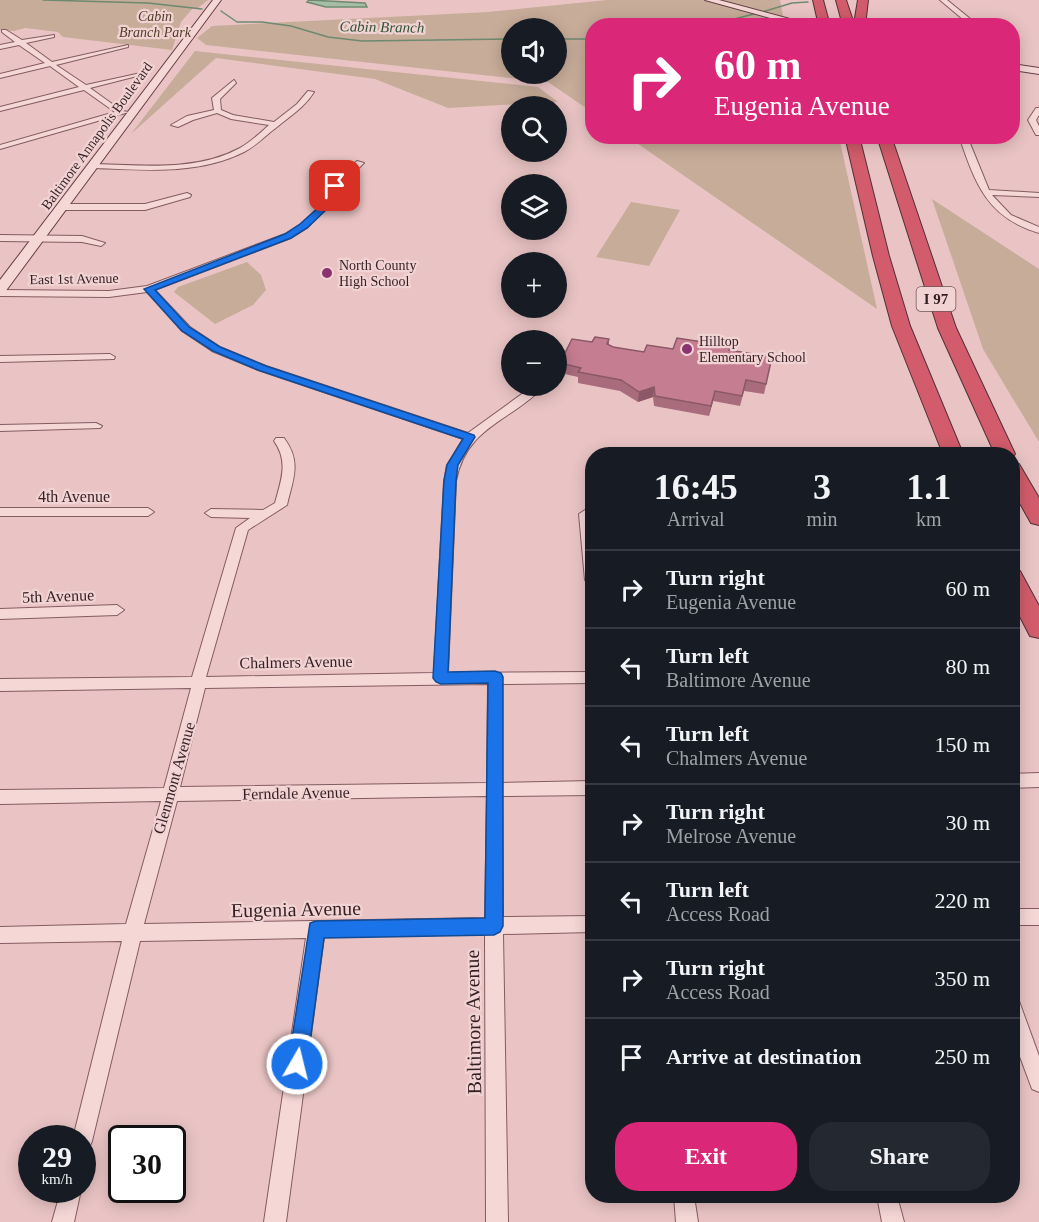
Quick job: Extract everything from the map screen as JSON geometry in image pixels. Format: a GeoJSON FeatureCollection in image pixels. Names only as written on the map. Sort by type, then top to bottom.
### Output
{"type":"FeatureCollection","features":[{"type":"Feature","properties":{"kind":"highway"},"geometry":{"type":"LineString","coordinates":[[818,0],[823,18]]}},
{"type":"Feature","properties":{"kind":"highway"},"geometry":{"type":"LineString","coordinates":[[841,0],[847,18]]}},
{"type":"Feature","properties":{"kind":"highway"},"geometry":{"type":"LineString","coordinates":[[861,18],[863,0]]}},
{"type":"Feature","properties":{"kind":"highway","name":"I 97"},"geometry":{"type":"LineString","coordinates":[[854,144],[881,256],[901,326],[950,447]]}},
{"type":"Feature","properties":{"kind":"highway","name":"I 97"},"geometry":{"type":"LineString","coordinates":[[887,144],[947,328],[1002,447]]}},
{"type":"Feature","properties":{"kind":"highway"},"geometry":{"type":"LineString","coordinates":[[1020,484],[1039,518]]}},
{"type":"Feature","properties":{"kind":"highway"},"geometry":{"type":"LineString","coordinates":[[1020,592],[1039,629]]}},
{"type":"Feature","properties":{"kind":"main road","name":"Baltimore Annapolis Boulevard"},"geometry":{"type":"LineString","coordinates":[[0,291],[217,0]]}},
{"type":"Feature","properties":{"kind":"main road"},"geometry":{"type":"LineString","coordinates":[[708,0],[780,18]]}},
{"type":"Feature","properties":{"kind":"main road"},"geometry":{"type":"LineString","coordinates":[[1020,68],[1039,71]]}},
{"type":"Feature","properties":{"kind":"street"},"geometry":{"type":"LineString","coordinates":[[943,0],[966,18]]}},
{"type":"Feature","properties":{"kind":"street"},"geometry":{"type":"LineString","coordinates":[[4,31],[121,113]]}},
{"type":"Feature","properties":{"kind":"street"},"geometry":{"type":"LineString","coordinates":[[0,47],[52,36]]}},
{"type":"Feature","properties":{"kind":"street"},"geometry":{"type":"LineString","coordinates":[[0,76],[126,46]]}},
{"type":"Feature","properties":{"kind":"street"},"geometry":{"type":"LineString","coordinates":[[0,109],[139,74]]}},
{"type":"Feature","properties":{"kind":"street"},"geometry":{"type":"LineString","coordinates":[[218,111],[216,98],[234,82]]}},
{"type":"Feature","properties":{"kind":"street"},"geometry":{"type":"LineString","coordinates":[[94,166],[171,167],[207,162],[239,151],[256,141],[305,102],[310,92]]}},
{"type":"Feature","properties":{"kind":"street"},"geometry":{"type":"LineString","coordinates":[[0,147],[133,110]]}},
{"type":"Feature","properties":{"kind":"street"},"geometry":{"type":"LineString","coordinates":[[1039,110],[1032,120],[1039,134]]}},
{"type":"Feature","properties":{"kind":"street"},"geometry":{"type":"LineString","coordinates":[[176,125],[190,118],[218,111],[231,117],[275,124]]}},
{"type":"Feature","properties":{"kind":"street"},"geometry":{"type":"LineString","coordinates":[[966,144],[995,207],[1007,218],[1039,230]]}},
{"type":"Feature","properties":{"kind":"street","name":"East 1st Avenue"},"geometry":{"type":"LineString","coordinates":[[0,291],[109,294],[149,289],[269,244],[297,231],[322,209],[323,197],[360,163]]}},
{"type":"Feature","properties":{"kind":"street"},"geometry":{"type":"LineString","coordinates":[[987,192],[1039,195]]}},
{"type":"Feature","properties":{"kind":"street"},"geometry":{"type":"LineString","coordinates":[[63,207],[145,207],[187,195]]}},
{"type":"Feature","properties":{"kind":"street"},"geometry":{"type":"LineString","coordinates":[[0,238],[82,239],[101,243]]}},
{"type":"Feature","properties":{"kind":"street"},"geometry":{"type":"LineString","coordinates":[[149,289],[186,329],[216,349],[262,368],[470,437]]}},
{"type":"Feature","properties":{"kind":"street"},"geometry":{"type":"LineString","coordinates":[[0,359],[110,357]]}},
{"type":"Feature","properties":{"kind":"street"},"geometry":{"type":"LineString","coordinates":[[441,678],[450,481],[453,465],[470,437],[525,396]]}},
{"type":"Feature","properties":{"kind":"street"},"geometry":{"type":"LineString","coordinates":[[0,428],[96,426]]}},
{"type":"Feature","properties":{"kind":"street","name":"Glenmont Avenue"},"geometry":{"type":"LineString","coordinates":[[86,1125],[133,932],[198,693],[199,671],[242,528],[281,505],[291,460],[289,450],[280,441]]}},
{"type":"Feature","properties":{"kind":"street","name":"4th Avenue"},"geometry":{"type":"LineString","coordinates":[[0,512],[148,512]]}},
{"type":"Feature","properties":{"kind":"street"},"geometry":{"type":"LineString","coordinates":[[212,513],[264,514]]}},
{"type":"Feature","properties":{"kind":"street","name":"5th Avenue"},"geometry":{"type":"LineString","coordinates":[[0,614],[117,610]]}},
{"type":"Feature","properties":{"kind":"street","name":"Baltimore Avenue"},"geometry":{"type":"LineString","coordinates":[[495,677],[494,926],[497,1222]]}},
{"type":"Feature","properties":{"kind":"street","name":"Chalmers Avenue"},"geometry":{"type":"LineString","coordinates":[[0,685],[585,677]]}},
{"type":"Feature","properties":{"kind":"street"},"geometry":{"type":"LineString","coordinates":[[1020,781],[1039,780]]}},
{"type":"Feature","properties":{"kind":"street","name":"Ferndale Avenue"},"geometry":{"type":"LineString","coordinates":[[0,797],[585,788]]}},
{"type":"Feature","properties":{"kind":"street"},"geometry":{"type":"LineString","coordinates":[[1020,917],[1039,917]]}},
{"type":"Feature","properties":{"kind":"street","name":"Eugenia Avenue"},"geometry":{"type":"LineString","coordinates":[[0,935],[585,924]]}},
{"type":"Feature","properties":{"kind":"street"},"geometry":{"type":"LineString","coordinates":[[276,1222],[316,929]]}},
{"type":"Feature","properties":{"kind":"street"},"geometry":{"type":"LineString","coordinates":[[1020,1030],[1039,1083]]}},
{"type":"Feature","properties":{"kind":"street"},"geometry":{"type":"LineString","coordinates":[[63,1222],[68,1203]]}},
{"type":"Feature","properties":{"kind":"street"},"geometry":{"type":"LineString","coordinates":[[685,1203],[687,1222]]}},
{"type":"Feature","properties":{"kind":"street"},"geometry":{"type":"LineString","coordinates":[[889,1203],[893,1222]]}},
{"type":"Feature","properties":{"kind":"green space","name":"Cabin Branch Park"},"geometry":{"type":"Polygon","coordinates":[[[0,0],[208,0],[198,8],[193,8],[181,22],[172,50],[63,37],[58,32],[25,28],[14,31],[0,30],[0,0]]]}},
{"type":"Feature","properties":{"kind":"green space"},"geometry":{"type":"Polygon","coordinates":[[[607,0],[780,0],[783,18],[585,18],[585,107],[551,84],[567,84],[567,18],[501,18],[501,77],[206,45],[197,38],[212,26],[488,12],[607,0]]]}},
{"type":"Feature","properties":{"kind":"green space"},"geometry":{"type":"Polygon","coordinates":[[[195,51],[538,87],[550,96],[501,96],[501,105],[448,108],[375,79],[216,58],[131,134],[195,51]]]}},
{"type":"Feature","properties":{"kind":"green space"},"geometry":{"type":"Polygon","coordinates":[[[638,144],[841,144],[877,309],[638,144]]]}},
{"type":"Feature","properties":{"kind":"green space"},"geometry":{"type":"Polygon","coordinates":[[[932,199],[1039,269],[1039,442],[983,349],[932,199]]]}},
{"type":"Feature","properties":{"kind":"green space"},"geometry":{"type":"Polygon","coordinates":[[[631,202],[680,210],[649,266],[596,257],[631,202]]]}},
{"type":"Feature","properties":{"kind":"green space"},"geometry":{"type":"Polygon","coordinates":[[[247,262],[261,275],[266,290],[253,305],[215,324],[174,292],[178,287],[247,262]]]}},
{"type":"Feature","properties":{"kind":"shaded area"},"geometry":{"type":"Polygon","coordinates":[[[309,0],[365,3],[367,7],[326,7],[307,2],[309,0]]]}},
{"type":"Feature","properties":{"kind":"building","name":"Hilltop Elementary School"},"geometry":{"type":"Polygon","coordinates":[[[595,337],[609,339],[607,344],[613,347],[644,352],[647,345],[673,349],[677,338],[730,346],[729,350],[772,357],[766,384],[746,380],[742,396],[715,391],[711,406],[655,396],[654,387],[639,392],[621,380],[578,372],[581,368],[567,365],[567,349],[572,339],[592,342],[595,337]]]}},
{"type":"Feature","properties":{"kind":"waterway","name":"Cabin Branch"},"geometry":{"type":"LineString","coordinates":[[43,0],[148,3],[202,9]]}},
{"type":"Feature","properties":{"kind":"waterway","name":"Cabin Branch"},"geometry":{"type":"LineString","coordinates":[[762,12],[792,3],[808,2]]}},
{"type":"Feature","properties":{"kind":"waterway","name":"Cabin Branch"},"geometry":{"type":"LineString","coordinates":[[221,11],[237,22],[262,22],[291,26],[328,37],[362,41],[501,39]]}},
{"type":"Feature","properties":{"kind":"waterway","name":"Cabin Branch"},"geometry":{"type":"LineString","coordinates":[[738,18],[754,14]]}},
{"type":"Feature","properties":{"kind":"waterway","name":"Cabin Branch"},"geometry":{"type":"LineString","coordinates":[[567,39],[585,39]]}},
{"type":"Feature","properties":{"kind":"place","name":"North County High School"},"geometry":{"type":"Point","coordinates":[327,273]}},
{"type":"Feature","properties":{"kind":"place","name":"Hilltop Elementary School"},"geometry":{"type":"Point","coordinates":[687,349]}},
{"type":"Feature","properties":{"kind":"route"},"geometry":{"type":"LineString","coordinates":[[297,1064],[316,929],[494,926],[495,677],[441,678],[450,481],[453,465],[460,450],[470,437],[262,368],[216,349],[186,329],[149,289],[288,236],[322,209],[323,197],[335,186]]}}]}
